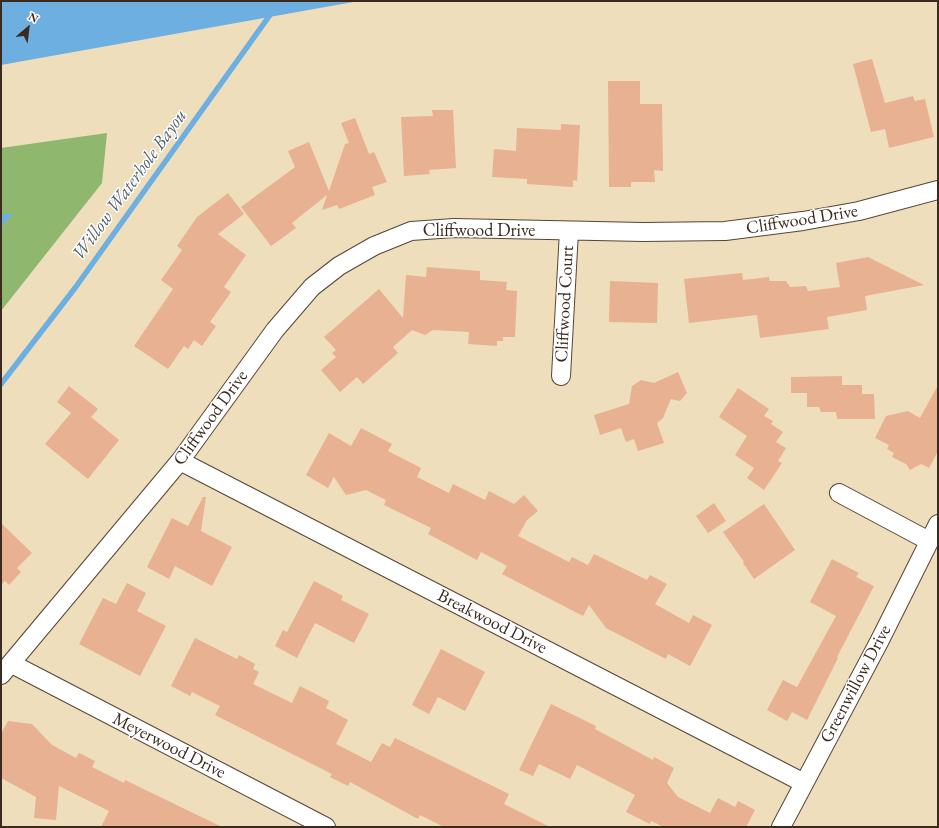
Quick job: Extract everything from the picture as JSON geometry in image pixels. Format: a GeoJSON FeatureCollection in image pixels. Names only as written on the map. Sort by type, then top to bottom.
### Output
{"type":"FeatureCollection","features":[{"type":"Feature","properties":{"kind":"street","name":"Cliffwood Drive"},"geometry":{"type":"LineString","coordinates":[[6,670],[180,461],[275,330],[312,287],[350,259],[374,246],[410,231],[454,228],[569,231],[725,231],[803,221],[859,211],[938,190]]}},
{"type":"Feature","properties":{"kind":"street","name":"Cliffwood Court"},"geometry":{"type":"LineString","coordinates":[[561,376],[569,231]]}},
{"type":"Feature","properties":{"kind":"street","name":"Breakwood Drive"},"geometry":{"type":"LineString","coordinates":[[180,461],[804,783]]}},
{"type":"Feature","properties":{"kind":"street"},"geometry":{"type":"LineString","coordinates":[[839,493],[929,541]]}},
{"type":"Feature","properties":{"kind":"street","name":"Greenwillow Drive"},"geometry":{"type":"LineString","coordinates":[[781,827],[880,640],[938,524]]}},
{"type":"Feature","properties":{"kind":"street","name":"Meyerwood Drive"},"geometry":{"type":"LineString","coordinates":[[6,670],[326,827]]}},
{"type":"Feature","properties":{"kind":"green space"},"geometry":{"type":"Polygon","coordinates":[[[107,133],[102,183],[1,311],[1,227],[12,214],[1,214],[1,148],[107,133]]]}},
{"type":"Feature","properties":{"kind":"water"},"geometry":{"type":"Polygon","coordinates":[[[1,1],[359,1],[1,65],[1,1]]]}},
{"type":"Feature","properties":{"kind":"water"},"geometry":{"type":"Polygon","coordinates":[[[1,214],[13,214],[1,227],[1,214]]]}},
{"type":"Feature","properties":{"kind":"building"},"geometry":{"type":"Polygon","coordinates":[[[872,59],[885,103],[913,96],[915,101],[925,99],[934,137],[889,148],[885,129],[871,132],[853,64],[872,59]]]}},
{"type":"Feature","properties":{"kind":"building"},"geometry":{"type":"Polygon","coordinates":[[[608,81],[640,81],[640,104],[662,104],[663,171],[654,170],[655,182],[631,182],[631,187],[609,187],[608,81]]]}},
{"type":"Feature","properties":{"kind":"building"},"geometry":{"type":"Polygon","coordinates":[[[432,110],[453,110],[456,168],[429,170],[430,174],[404,176],[401,117],[433,116],[432,110]]]}},
{"type":"Feature","properties":{"kind":"building"},"geometry":{"type":"Polygon","coordinates":[[[355,118],[369,154],[374,152],[387,182],[372,187],[375,195],[339,209],[337,205],[322,210],[327,195],[292,223],[296,228],[271,246],[241,207],[295,167],[288,151],[309,142],[329,191],[345,144],[349,143],[341,123],[355,118]]]}},
{"type":"Feature","properties":{"kind":"building"},"geometry":{"type":"Polygon","coordinates":[[[561,124],[580,125],[577,181],[573,180],[573,187],[527,184],[527,179],[492,177],[494,149],[516,151],[517,128],[561,130],[561,124]]]}},
{"type":"Feature","properties":{"kind":"building"},"geometry":{"type":"Polygon","coordinates":[[[228,193],[244,214],[218,234],[246,255],[224,287],[231,292],[210,322],[216,326],[202,346],[194,340],[188,349],[184,346],[168,369],[134,346],[173,289],[161,280],[182,250],[177,246],[197,217],[228,193]]]}},
{"type":"Feature","properties":{"kind":"building"},"geometry":{"type":"Polygon","coordinates":[[[868,257],[924,285],[865,296],[867,310],[827,317],[829,329],[760,338],[757,315],[689,323],[684,279],[742,273],[743,280],[769,277],[770,281],[786,281],[790,287],[806,286],[808,291],[840,287],[836,263],[868,257]]]}},
{"type":"Feature","properties":{"kind":"building"},"geometry":{"type":"Polygon","coordinates":[[[427,267],[480,271],[480,280],[507,282],[506,290],[517,291],[515,337],[503,337],[503,341],[497,341],[497,346],[468,344],[469,332],[433,330],[425,335],[412,330],[393,347],[398,353],[363,384],[357,377],[340,392],[321,370],[336,357],[332,353],[336,350],[324,337],[379,289],[403,318],[406,275],[426,277],[427,267]]]}},
{"type":"Feature","properties":{"kind":"building"},"geometry":{"type":"Polygon","coordinates":[[[610,281],[658,283],[657,323],[609,322],[610,281]]]}},
{"type":"Feature","properties":{"kind":"building"},"geometry":{"type":"Polygon","coordinates":[[[678,372],[687,393],[680,401],[671,399],[663,418],[657,423],[664,443],[638,451],[634,439],[626,442],[621,428],[600,435],[594,415],[629,404],[632,386],[641,380],[654,383],[678,372]]]}},
{"type":"Feature","properties":{"kind":"building"},"geometry":{"type":"Polygon","coordinates":[[[842,376],[842,385],[862,385],[862,394],[874,394],[875,419],[837,419],[836,412],[821,412],[819,407],[807,407],[807,393],[791,393],[791,377],[842,376]]]}},
{"type":"Feature","properties":{"kind":"building"},"geometry":{"type":"Polygon","coordinates":[[[938,385],[938,451],[929,468],[921,464],[910,470],[906,464],[892,457],[894,453],[887,449],[889,445],[875,438],[886,416],[908,411],[920,418],[938,385]]]}},
{"type":"Feature","properties":{"kind":"building"},"geometry":{"type":"Polygon","coordinates":[[[69,386],[98,409],[91,417],[119,440],[88,479],[45,444],[71,413],[57,402],[69,386]]]}},
{"type":"Feature","properties":{"kind":"building"},"geometry":{"type":"Polygon","coordinates":[[[738,388],[769,409],[764,416],[773,421],[771,424],[783,432],[776,442],[786,448],[778,461],[782,463],[764,490],[747,478],[754,468],[735,455],[747,436],[719,417],[738,388]]]}},
{"type":"Feature","properties":{"kind":"building"},"geometry":{"type":"Polygon","coordinates":[[[361,428],[392,444],[388,451],[421,468],[417,477],[449,493],[453,484],[485,500],[489,491],[514,504],[524,495],[538,511],[527,520],[518,536],[569,562],[572,557],[588,565],[594,554],[647,580],[650,575],[667,584],[655,604],[689,623],[693,615],[712,625],[690,666],[668,654],[666,659],[606,628],[589,605],[583,616],[502,574],[507,566],[481,552],[477,560],[428,534],[431,528],[384,505],[386,500],[366,490],[346,495],[334,477],[328,488],[306,475],[329,433],[351,446],[361,428]]]}},
{"type":"Feature","properties":{"kind":"building"},"geometry":{"type":"Polygon","coordinates":[[[203,497],[206,497],[201,531],[232,547],[212,586],[175,566],[169,579],[147,567],[172,518],[188,526],[203,497]]]}},
{"type":"Feature","properties":{"kind":"building"},"geometry":{"type":"Polygon","coordinates":[[[714,503],[726,521],[708,533],[696,516],[714,503]]]}},
{"type":"Feature","properties":{"kind":"building"},"geometry":{"type":"Polygon","coordinates":[[[764,504],[795,550],[754,579],[723,532],[764,504]]]}},
{"type":"Feature","properties":{"kind":"building"},"geometry":{"type":"Polygon","coordinates":[[[1,523],[32,553],[17,568],[21,572],[9,585],[5,581],[1,585],[1,523]]]}},
{"type":"Feature","properties":{"kind":"building"},"geometry":{"type":"Polygon","coordinates":[[[832,559],[859,573],[856,577],[874,586],[837,657],[838,658],[807,720],[792,712],[787,721],[767,710],[783,680],[797,687],[836,616],[810,602],[832,559]]]}},
{"type":"Feature","properties":{"kind":"building"},"geometry":{"type":"Polygon","coordinates":[[[314,581],[343,596],[341,600],[369,614],[354,643],[315,623],[297,658],[275,646],[283,630],[287,632],[314,581]]]}},
{"type":"Feature","properties":{"kind":"building"},"geometry":{"type":"Polygon","coordinates":[[[127,583],[146,593],[137,611],[166,626],[140,676],[79,644],[103,598],[116,604],[127,583]]]}},
{"type":"Feature","properties":{"kind":"building"},"geometry":{"type":"Polygon","coordinates":[[[195,638],[237,659],[239,655],[255,664],[253,669],[259,672],[253,684],[292,703],[300,686],[329,701],[326,708],[348,720],[336,744],[371,762],[382,743],[390,747],[395,738],[509,794],[504,804],[550,827],[444,827],[420,815],[418,819],[350,782],[348,786],[330,777],[332,774],[215,715],[220,706],[192,692],[190,696],[171,686],[195,638]]]}},
{"type":"Feature","properties":{"kind":"building"},"geometry":{"type":"Polygon","coordinates":[[[441,649],[485,672],[465,711],[438,697],[429,714],[412,705],[441,649]]]}},
{"type":"Feature","properties":{"kind":"building"},"geometry":{"type":"Polygon","coordinates":[[[551,704],[596,726],[595,729],[653,760],[654,757],[674,768],[667,783],[678,797],[710,813],[718,798],[735,807],[738,801],[755,810],[746,827],[664,827],[651,821],[650,824],[626,812],[635,795],[577,765],[570,779],[539,764],[533,776],[519,770],[551,704]]]}},
{"type":"Feature","properties":{"kind":"building"},"geometry":{"type":"Polygon","coordinates":[[[8,721],[32,724],[52,745],[76,758],[79,753],[95,761],[92,767],[124,783],[125,780],[222,827],[101,827],[109,811],[59,786],[56,820],[34,818],[36,797],[1,778],[1,734],[8,721]]]}},
{"type":"Feature","properties":{"kind":"waterway","name":"Willow Waterhole Bayou"},"geometry":{"type":"LineString","coordinates":[[1,384],[75,288],[280,1]]}}]}
